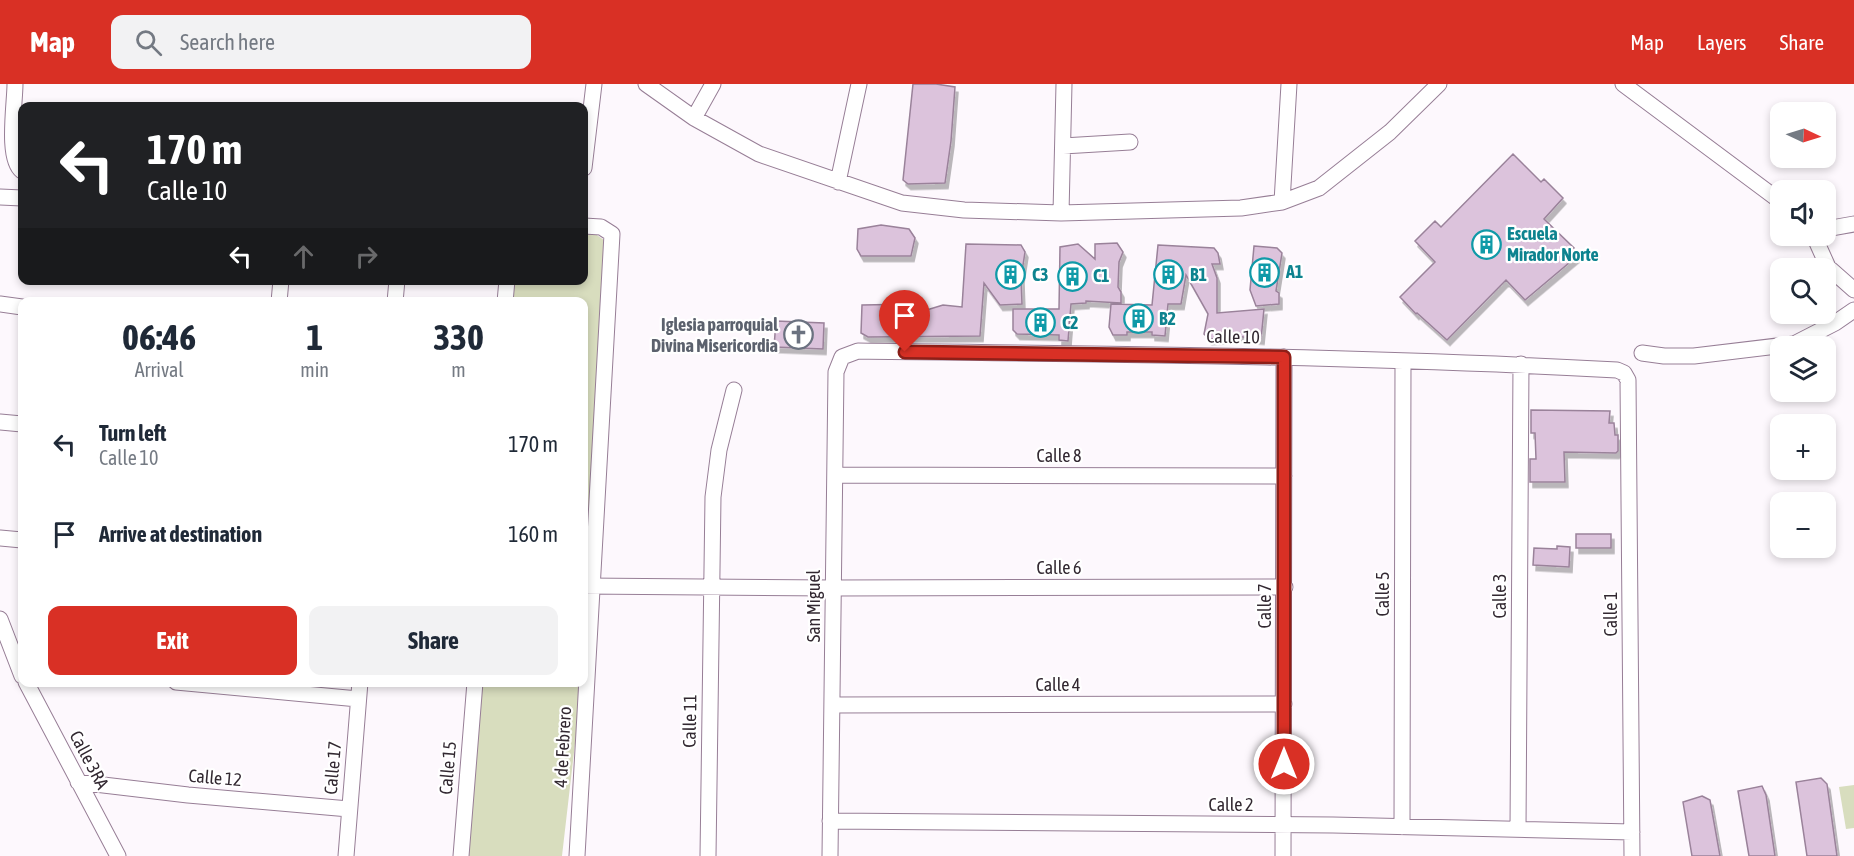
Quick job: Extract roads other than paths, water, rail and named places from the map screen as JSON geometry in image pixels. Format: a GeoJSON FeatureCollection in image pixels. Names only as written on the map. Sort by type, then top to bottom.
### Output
{"type":"FeatureCollection","features":[{"type":"Feature","properties":{"kind":"street"},"geometry":{"type":"LineString","coordinates":[[15,84],[12,152],[18,166]]}},
{"type":"Feature","properties":{"kind":"street"},"geometry":{"type":"LineString","coordinates":[[588,142],[594,84]]}},
{"type":"Feature","properties":{"kind":"street"},"geometry":{"type":"LineString","coordinates":[[646,84],[694,118],[759,154],[838,183],[902,203],[964,210],[1061,213],[1241,208],[1282,202],[1319,188],[1390,132],[1439,84]]}},
{"type":"Feature","properties":{"kind":"street"},"geometry":{"type":"LineString","coordinates":[[694,118],[713,84]]}},
{"type":"Feature","properties":{"kind":"street"},"geometry":{"type":"LineString","coordinates":[[838,183],[859,84]]}},
{"type":"Feature","properties":{"kind":"street"},"geometry":{"type":"LineString","coordinates":[[1061,213],[1064,84]]}},
{"type":"Feature","properties":{"kind":"street"},"geometry":{"type":"LineString","coordinates":[[1282,202],[1289,84]]}},
{"type":"Feature","properties":{"kind":"street"},"geometry":{"type":"LineString","coordinates":[[1623,84],[1770,194]]}},
{"type":"Feature","properties":{"kind":"street"},"geometry":{"type":"LineString","coordinates":[[1063,146],[1130,142]]}},
{"type":"Feature","properties":{"kind":"street"},"geometry":{"type":"LineString","coordinates":[[0,197],[18,198]]}},
{"type":"Feature","properties":{"kind":"street"},"geometry":{"type":"LineString","coordinates":[[1836,227],[1854,224]]}},
{"type":"Feature","properties":{"kind":"street","name":"4 de Febrero"},"geometry":{"type":"LineString","coordinates":[[588,227],[607,230],[612,234],[588,586]]}},
{"type":"Feature","properties":{"kind":"street"},"geometry":{"type":"LineString","coordinates":[[1819,246],[1828,267],[1854,290]]}},
{"type":"Feature","properties":{"kind":"street"},"geometry":{"type":"LineString","coordinates":[[0,304],[18,306]]}},
{"type":"Feature","properties":{"kind":"street"},"geometry":{"type":"LineString","coordinates":[[1641,353],[1694,356],[1794,344],[1835,323],[1854,310]]}},
{"type":"Feature","properties":{"kind":"street","name":"Calle 10"},"geometry":{"type":"LineString","coordinates":[[842,357],[858,351],[1284,357],[1521,364],[1617,370],[1624,373]]}},
{"type":"Feature","properties":{"kind":"street","name":"San Miguel"},"geometry":{"type":"LineString","coordinates":[[830,856],[836,372],[842,357]]}},
{"type":"Feature","properties":{"kind":"street","name":"Calle 7"},"geometry":{"type":"LineString","coordinates":[[1283,856],[1284,357]]}},
{"type":"Feature","properties":{"kind":"street","name":"Calle 5"},"geometry":{"type":"LineString","coordinates":[[1402,827],[1403,360]]}},
{"type":"Feature","properties":{"kind":"street","name":"Calle 3"},"geometry":{"type":"LineString","coordinates":[[1518,829],[1521,364]]}},
{"type":"Feature","properties":{"kind":"street","name":"Calle 1"},"geometry":{"type":"LineString","coordinates":[[1624,373],[1628,380],[1632,856]]}},
{"type":"Feature","properties":{"kind":"street","name":"Calle 11"},"geometry":{"type":"LineString","coordinates":[[708,856],[713,498],[719,450],[734,390]]}},
{"type":"Feature","properties":{"kind":"street"},"geometry":{"type":"LineString","coordinates":[[0,422],[18,424]]}},
{"type":"Feature","properties":{"kind":"street","name":"Calle 8"},"geometry":{"type":"LineString","coordinates":[[835,475],[1284,476]]}},
{"type":"Feature","properties":{"kind":"street"},"geometry":{"type":"LineString","coordinates":[[0,538],[18,540]]}},
{"type":"Feature","properties":{"kind":"street","name":"Calle 6"},"geometry":{"type":"LineString","coordinates":[[588,586],[1285,587]]}},
{"type":"Feature","properties":{"kind":"street"},"geometry":{"type":"LineString","coordinates":[[0,619],[18,664]]}},
{"type":"Feature","properties":{"kind":"street","name":"Calle 3RA"},"geometry":{"type":"LineString","coordinates":[[29,687],[118,856]]}},
{"type":"Feature","properties":{"kind":"street"},"geometry":{"type":"LineString","coordinates":[[230,687],[358,699]]}},
{"type":"Feature","properties":{"kind":"street","name":"Calle 17"},"geometry":{"type":"LineString","coordinates":[[346,856],[359,687]]}},
{"type":"Feature","properties":{"kind":"street","name":"Calle 15"},"geometry":{"type":"LineString","coordinates":[[460,856],[475,687]]}},
{"type":"Feature","properties":{"kind":"street","name":"4 de Febrero"},"geometry":{"type":"LineString","coordinates":[[577,856],[584,687]]}},
{"type":"Feature","properties":{"kind":"street","name":"Calle 4"},"geometry":{"type":"LineString","coordinates":[[833,705],[1284,704]]}},
{"type":"Feature","properties":{"kind":"street","name":"Calle 12"},"geometry":{"type":"LineString","coordinates":[[78,782],[177,794],[349,809]]}},
{"type":"Feature","properties":{"kind":"street","name":"Calle 2"},"geometry":{"type":"LineString","coordinates":[[830,821],[1284,825],[1632,832]]}},
{"type":"Feature","properties":{"kind":"place","name":"Escuela Mirador Norte"},"geometry":{"type":"Point","coordinates":[1486,244]}},
{"type":"Feature","properties":{"kind":"place","name":"A1"},"geometry":{"type":"Point","coordinates":[1265,272]}},
{"type":"Feature","properties":{"kind":"place","name":"C3"},"geometry":{"type":"Point","coordinates":[1011,275]}},
{"type":"Feature","properties":{"kind":"place","name":"B1"},"geometry":{"type":"Point","coordinates":[1169,275]}},
{"type":"Feature","properties":{"kind":"place","name":"C1"},"geometry":{"type":"Point","coordinates":[1072,276]}},
{"type":"Feature","properties":{"kind":"place","name":"B2"},"geometry":{"type":"Point","coordinates":[1138,319]}},
{"type":"Feature","properties":{"kind":"place","name":"C2"},"geometry":{"type":"Point","coordinates":[1041,323]}},
{"type":"Feature","properties":{"kind":"place","name":"Iglesia parroquial Divina Misericordia"},"geometry":{"type":"Point","coordinates":[799,335]}}]}
